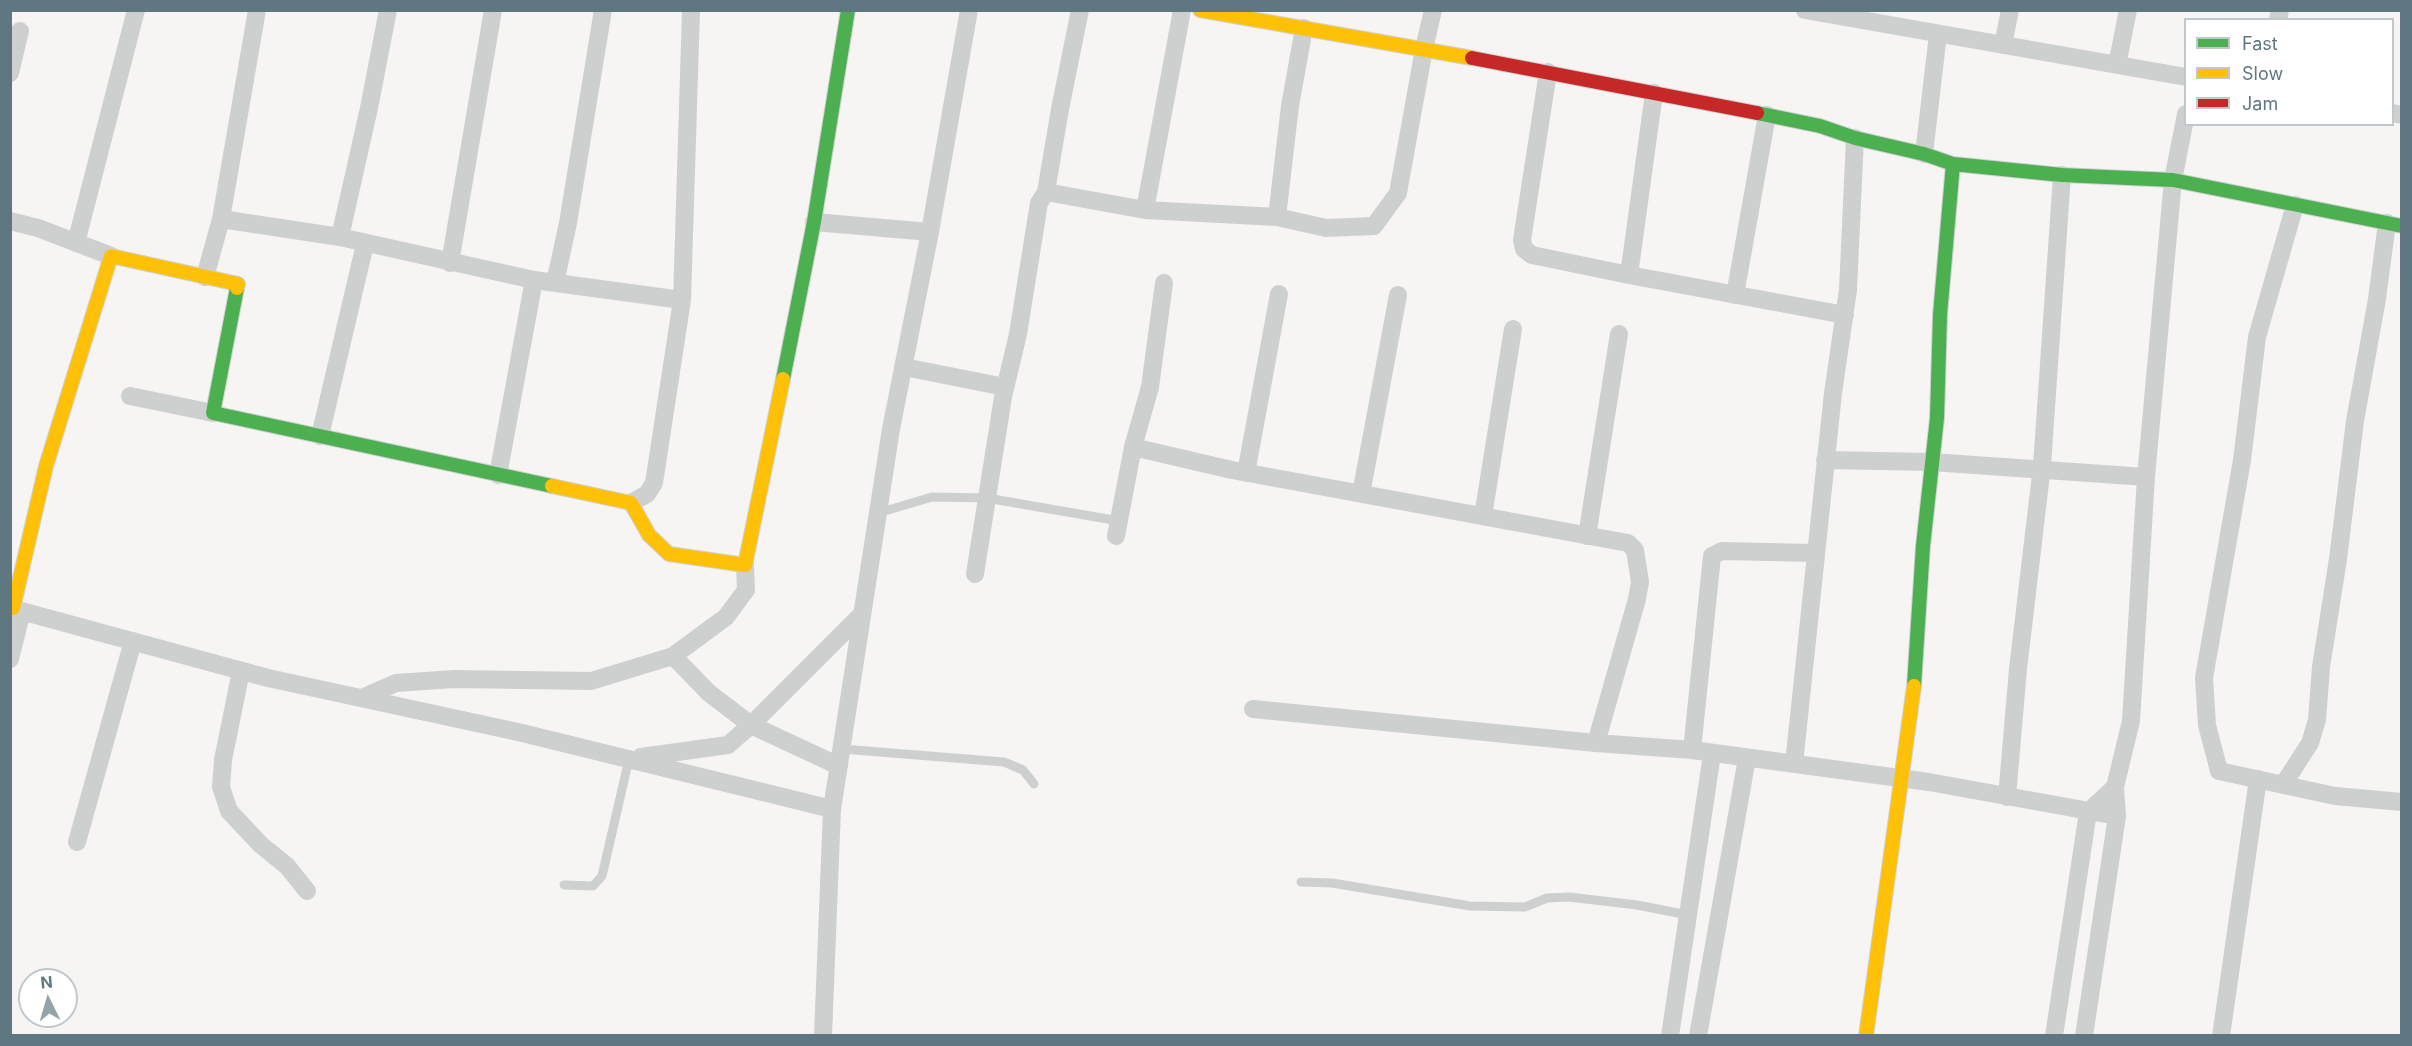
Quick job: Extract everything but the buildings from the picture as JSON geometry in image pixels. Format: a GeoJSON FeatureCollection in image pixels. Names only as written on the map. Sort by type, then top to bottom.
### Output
{"type":"FeatureCollection","features":[{"type":"Feature","properties":{"kind":"street"},"geometry":{"type":"LineString","coordinates":[[76,243],[136,10]]}},
{"type":"Feature","properties":{"kind":"street"},"geometry":{"type":"LineString","coordinates":[[206,277],[221,219],[257,10]]}},
{"type":"Feature","properties":{"kind":"street"},"geometry":{"type":"LineString","coordinates":[[340,237],[388,10]]}},
{"type":"Feature","properties":{"kind":"street"},"geometry":{"type":"LineString","coordinates":[[450,263],[493,10]]}},
{"type":"Feature","properties":{"kind":"street"},"geometry":{"type":"LineString","coordinates":[[555,283],[568,223],[603,10]]}},
{"type":"Feature","properties":{"kind":"street"},"geometry":{"type":"LineString","coordinates":[[130,396],[631,503],[647,494],[654,483],[682,300],[691,10]]}},
{"type":"Feature","properties":{"kind":"street"},"geometry":{"type":"LineString","coordinates":[[362,698],[396,683],[419,681],[454,679],[591,681],[673,656],[726,617],[746,590],[746,564],[814,222],[848,10]]}},
{"type":"Feature","properties":{"kind":"street"},"geometry":{"type":"LineString","coordinates":[[823,1035],[832,809],[878,513],[969,10]]}},
{"type":"Feature","properties":{"kind":"street"},"geometry":{"type":"LineString","coordinates":[[975,573],[1005,387],[1018,334],[1039,203],[1046,192],[1080,10]]}},
{"type":"Feature","properties":{"kind":"street"},"geometry":{"type":"LineString","coordinates":[[1145,210],[1158,128],[1182,10]]}},
{"type":"Feature","properties":{"kind":"street"},"geometry":{"type":"LineString","coordinates":[[1200,10],[1252,15],[1304,28],[1548,72],[1767,115],[1820,126],[1855,138],[1924,154],[1953,164],[2062,175],[2173,180],[2394,224],[2377,299],[2355,421],[2338,559],[2321,668],[2318,720],[2310,743],[2283,785]]}},
{"type":"Feature","properties":{"kind":"street"},"geometry":{"type":"LineString","coordinates":[[1046,192],[1145,210],[1277,217],[1326,228],[1374,226],[1398,193],[1433,10]]}},
{"type":"Feature","properties":{"kind":"street"},"geometry":{"type":"LineString","coordinates":[[1805,10],[1899,19],[1938,34],[2184,77]]}},
{"type":"Feature","properties":{"kind":"street"},"geometry":{"type":"LineString","coordinates":[[2003,45],[2010,10]]}},
{"type":"Feature","properties":{"kind":"street"},"geometry":{"type":"LineString","coordinates":[[2117,65],[2128,10]]}},
{"type":"Feature","properties":{"kind":"street"},"geometry":{"type":"LineString","coordinates":[[1277,217],[1290,106],[1304,28]]}},
{"type":"Feature","properties":{"kind":"street"},"geometry":{"type":"LineString","coordinates":[[10,74],[20,30]]}},
{"type":"Feature","properties":{"kind":"street"},"geometry":{"type":"LineString","coordinates":[[1924,154],[1938,34]]}},
{"type":"Feature","properties":{"kind":"street"},"geometry":{"type":"LineString","coordinates":[[1548,72],[1522,240],[1524,249],[1532,255],[1845,315]]}},
{"type":"Feature","properties":{"kind":"street"},"geometry":{"type":"LineString","coordinates":[[1629,274],[1654,93]]}},
{"type":"Feature","properties":{"kind":"street"},"geometry":{"type":"LineString","coordinates":[[1735,295],[1767,115]]}},
{"type":"Feature","properties":{"kind":"street"},"geometry":{"type":"LineString","coordinates":[[2084,1035],[2117,816],[2115,786],[2131,721],[2146,477],[2173,180],[2184,124]]}},
{"type":"Feature","properties":{"kind":"street"},"geometry":{"type":"LineString","coordinates":[[1794,764],[1825,460],[1848,290],[1855,138]]}},
{"type":"Feature","properties":{"kind":"street"},"geometry":{"type":"LineString","coordinates":[[1866,1035],[1903,779],[1916,669],[1923,546],[1937,418],[1940,315],[1953,164]]}},
{"type":"Feature","properties":{"kind":"street"},"geometry":{"type":"LineString","coordinates":[[2007,797],[2018,669],[2041,470],[2062,175]]}},
{"type":"Feature","properties":{"kind":"street"},"geometry":{"type":"LineString","coordinates":[[2295,205],[2257,337],[2242,460],[2204,678],[2207,725],[2219,771],[2335,796],[2402,802]]}},
{"type":"Feature","properties":{"kind":"street"},"geometry":{"type":"LineString","coordinates":[[221,219],[340,237],[534,280],[682,300]]}},
{"type":"Feature","properties":{"kind":"street"},"geometry":{"type":"LineString","coordinates":[[10,221],[39,228],[111,256],[238,284],[213,412]]}},
{"type":"Feature","properties":{"kind":"street"},"geometry":{"type":"LineString","coordinates":[[814,222],[930,232]]}},
{"type":"Feature","properties":{"kind":"street"},"geometry":{"type":"LineString","coordinates":[[320,436],[365,244]]}},
{"type":"Feature","properties":{"kind":"street"},"geometry":{"type":"LineString","coordinates":[[10,658],[18,548],[111,256]]}},
{"type":"Feature","properties":{"kind":"street"},"geometry":{"type":"LineString","coordinates":[[498,475],[534,280]]}},
{"type":"Feature","properties":{"kind":"street"},"geometry":{"type":"LineString","coordinates":[[1117,529],[1133,447],[1150,387],[1164,283]]}},
{"type":"Feature","properties":{"kind":"street"},"geometry":{"type":"LineString","coordinates":[[1246,473],[1279,294]]}},
{"type":"Feature","properties":{"kind":"street"},"geometry":{"type":"LineString","coordinates":[[1361,495],[1398,295]]}},
{"type":"Feature","properties":{"kind":"street"},"geometry":{"type":"LineString","coordinates":[[1483,516],[1513,329]]}},
{"type":"Feature","properties":{"kind":"street"},"geometry":{"type":"LineString","coordinates":[[1587,536],[1619,334]]}},
{"type":"Feature","properties":{"kind":"street"},"geometry":{"type":"LineString","coordinates":[[904,367],[1005,387]]}},
{"type":"Feature","properties":{"kind":"street"},"geometry":{"type":"LineString","coordinates":[[1133,447],[1246,473],[1628,543],[1635,550],[1639,563],[1640,582],[1635,609],[1596,743]]}},
{"type":"Feature","properties":{"kind":"street"},"geometry":{"type":"LineString","coordinates":[[1825,460],[1932,462],[2146,477]]}},
{"type":"Feature","properties":{"kind":"street"},"geometry":{"type":"LineString","coordinates":[[631,503],[649,535],[669,554],[746,564]]}},
{"type":"Feature","properties":{"kind":"street"},"geometry":{"type":"LineString","coordinates":[[1692,750],[1712,556],[1722,551],[1815,552]]}},
{"type":"Feature","properties":{"kind":"street"},"geometry":{"type":"LineString","coordinates":[[15,609],[241,671],[518,732],[832,809]]}},
{"type":"Feature","properties":{"kind":"street"},"geometry":{"type":"LineString","coordinates":[[629,759],[728,745],[752,725],[861,615]]}},
{"type":"Feature","properties":{"kind":"street"},"geometry":{"type":"LineString","coordinates":[[77,842],[133,641]]}},
{"type":"Feature","properties":{"kind":"street"},"geometry":{"type":"LineString","coordinates":[[673,656],[709,693],[752,725],[841,757]]}},
{"type":"Feature","properties":{"kind":"street"},"geometry":{"type":"LineString","coordinates":[[241,671],[223,759],[221,787],[229,811],[261,845],[287,866],[306,891]]}},
{"type":"Feature","properties":{"kind":"street"},"geometry":{"type":"LineString","coordinates":[[1252,709],[1596,743],[1692,750],[1903,779],[2117,816]]}},
{"type":"Feature","properties":{"kind":"street"},"geometry":{"type":"LineString","coordinates":[[1670,1035],[1712,754]]}},
{"type":"Feature","properties":{"kind":"street"},"geometry":{"type":"LineString","coordinates":[[1698,1035],[1747,758]]}},
{"type":"Feature","properties":{"kind":"street"},"geometry":{"type":"LineString","coordinates":[[2221,1035],[2258,779]]}},
{"type":"Feature","properties":{"kind":"street"},"geometry":{"type":"LineString","coordinates":[[2054,1035],[2088,812],[2115,786]]}},
{"type":"Feature","properties":{"kind":"lane"},"geometry":{"type":"LineString","coordinates":[[878,513],[932,497],[987,498],[1117,529]]}},
{"type":"Feature","properties":{"kind":"lane"},"geometry":{"type":"LineString","coordinates":[[841,757],[1004,762],[1023,770],[1034,784]]}},
{"type":"Feature","properties":{"kind":"lane"},"geometry":{"type":"LineString","coordinates":[[564,885],[593,886],[602,876],[629,759]]}},
{"type":"Feature","properties":{"kind":"lane"},"geometry":{"type":"LineString","coordinates":[[1301,882],[1332,883],[1470,906],[1525,908],[1547,898],[1569,897],[1637,905],[1688,915]]}},
{"type":"Feature","properties":{"kind":"traffic: fast"},"geometry":{"type":"LineString","coordinates":[[783,379],[814,222],[848,10]]}},
{"type":"Feature","properties":{"kind":"traffic: fast"},"geometry":{"type":"LineString","coordinates":[[1757,113],[1820,126],[1855,138],[1924,154],[1953,164],[2062,175],[2173,180],[2402,226]]}},
{"type":"Feature","properties":{"kind":"traffic: fast"},"geometry":{"type":"LineString","coordinates":[[1914,686],[1923,546],[1937,418],[1940,315],[1953,164]]}},
{"type":"Feature","properties":{"kind":"traffic: fast"},"geometry":{"type":"LineString","coordinates":[[237,288],[213,413],[552,486]]}},
{"type":"Feature","properties":{"kind":"traffic: slow"},"geometry":{"type":"LineString","coordinates":[[1200,10],[1472,58]]}},
{"type":"Feature","properties":{"kind":"traffic: slow"},"geometry":{"type":"LineString","coordinates":[[13,608],[46,466],[111,256],[238,284],[237,288]]}},
{"type":"Feature","properties":{"kind":"traffic: slow"},"geometry":{"type":"LineString","coordinates":[[552,486],[631,503],[649,535],[669,554],[745,565],[783,379]]}},
{"type":"Feature","properties":{"kind":"traffic: slow"},"geometry":{"type":"LineString","coordinates":[[1866,1036],[1914,686]]}},
{"type":"Feature","properties":{"kind":"traffic: jam"},"geometry":{"type":"LineString","coordinates":[[1472,58],[1757,113]]}}]}
